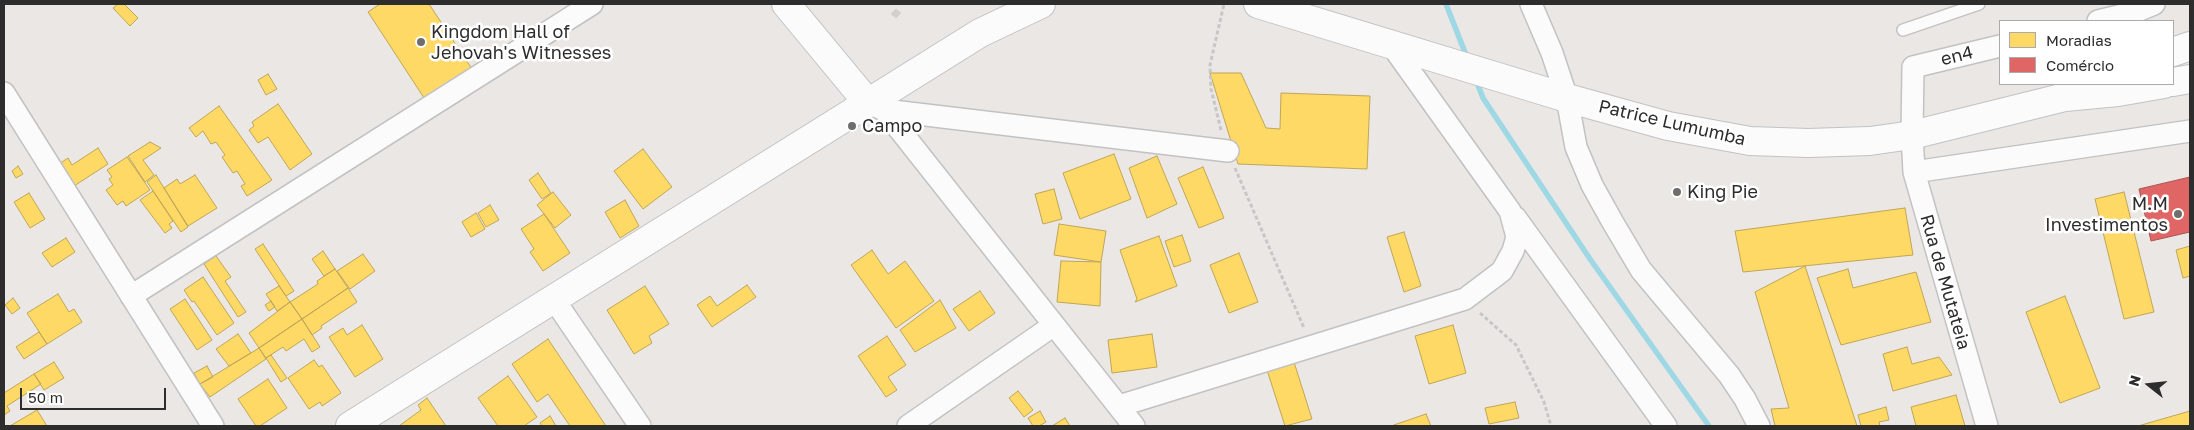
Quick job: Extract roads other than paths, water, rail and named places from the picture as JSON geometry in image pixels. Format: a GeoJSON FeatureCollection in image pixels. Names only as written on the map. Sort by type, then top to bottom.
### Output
{"type":"FeatureCollection","features":[{"type":"Feature","properties":{"kind":"street"},"geometry":{"type":"LineString","coordinates":[[131,296],[592,4]]}},
{"type":"Feature","properties":{"kind":"street"},"geometry":{"type":"LineString","coordinates":[[786,4],[876,106],[1134,426]]}},
{"type":"Feature","properties":{"kind":"street"},"geometry":{"type":"LineString","coordinates":[[350,426],[553,298],[876,106],[980,33],[1042,4]]}},
{"type":"Feature","properties":{"kind":"street"},"geometry":{"type":"LineString","coordinates":[[1258,4],[1390,43],[1666,426]]}},
{"type":"Feature","properties":{"kind":"street"},"geometry":{"type":"LineString","coordinates":[[1530,4],[1552,53],[1567,98],[1576,147],[1592,185],[1642,270],[1729,376],[1745,399],[1759,426]]}},
{"type":"Feature","properties":{"kind":"street"},"geometry":{"type":"LineString","coordinates":[[2102,20],[2135,12],[2153,4]]}},
{"type":"Feature","properties":{"kind":"street","name":"Patrice Lumumba"},"geometry":{"type":"LineString","coordinates":[[1390,43],[1567,98],[1668,126],[1750,141],[1808,144],[1912,135],[2065,97]]}},
{"type":"Feature","properties":{"kind":"street","name":"en4"},"geometry":{"type":"LineString","coordinates":[[1913,67],[1999,46]]}},
{"type":"Feature","properties":{"kind":"street"},"geometry":{"type":"LineString","coordinates":[[2174,52],[2190,46]]}},
{"type":"Feature","properties":{"kind":"street","name":"Rua de Mutateia"},"geometry":{"type":"LineString","coordinates":[[1913,67],[1912,135],[1914,172],[1987,426]]}},
{"type":"Feature","properties":{"kind":"street"},"geometry":{"type":"LineString","coordinates":[[2174,82],[2190,79]]}},
{"type":"Feature","properties":{"kind":"street"},"geometry":{"type":"LineString","coordinates":[[2065,97],[2087,85]]}},
{"type":"Feature","properties":{"kind":"street"},"geometry":{"type":"LineString","coordinates":[[2065,97],[2118,92],[2158,85]]}},
{"type":"Feature","properties":{"kind":"street"},"geometry":{"type":"LineString","coordinates":[[4,93],[213,426]]}},
{"type":"Feature","properties":{"kind":"street"},"geometry":{"type":"LineString","coordinates":[[876,106],[1228,151]]}},
{"type":"Feature","properties":{"kind":"street"},"geometry":{"type":"LineString","coordinates":[[1914,172],[2190,131]]}},
{"type":"Feature","properties":{"kind":"street"},"geometry":{"type":"LineString","coordinates":[[1119,406],[1464,299],[1502,271],[1513,251],[1517,236],[1510,211]]}},
{"type":"Feature","properties":{"kind":"street"},"geometry":{"type":"LineString","coordinates":[[553,298],[640,426]]}},
{"type":"Feature","properties":{"kind":"street"},"geometry":{"type":"LineString","coordinates":[[908,426],[1054,326]]}},
{"type":"Feature","properties":{"kind":"lane"},"geometry":{"type":"LineString","coordinates":[[1903,30],[1979,4]]}},
{"type":"Feature","properties":{"kind":"waterway"},"geometry":{"type":"LineString","coordinates":[[1446,4],[1468,60]]}},
{"type":"Feature","properties":{"kind":"waterway"},"geometry":{"type":"LineString","coordinates":[[1476,80],[1483,98],[1590,259],[1709,426]]}},
{"type":"Feature","properties":{"kind":"place","name":"Kingdom Hall of Jehovah's Witnesses"},"geometry":{"type":"Point","coordinates":[421,42]}},
{"type":"Feature","properties":{"kind":"place","name":"Campo"},"geometry":{"type":"Point","coordinates":[852,126]}},
{"type":"Feature","properties":{"kind":"place","name":"King Pie"},"geometry":{"type":"Point","coordinates":[1677,192]}},
{"type":"Feature","properties":{"kind":"place","name":"M.M Investimentos"},"geometry":{"type":"Point","coordinates":[2178,214]}}]}
